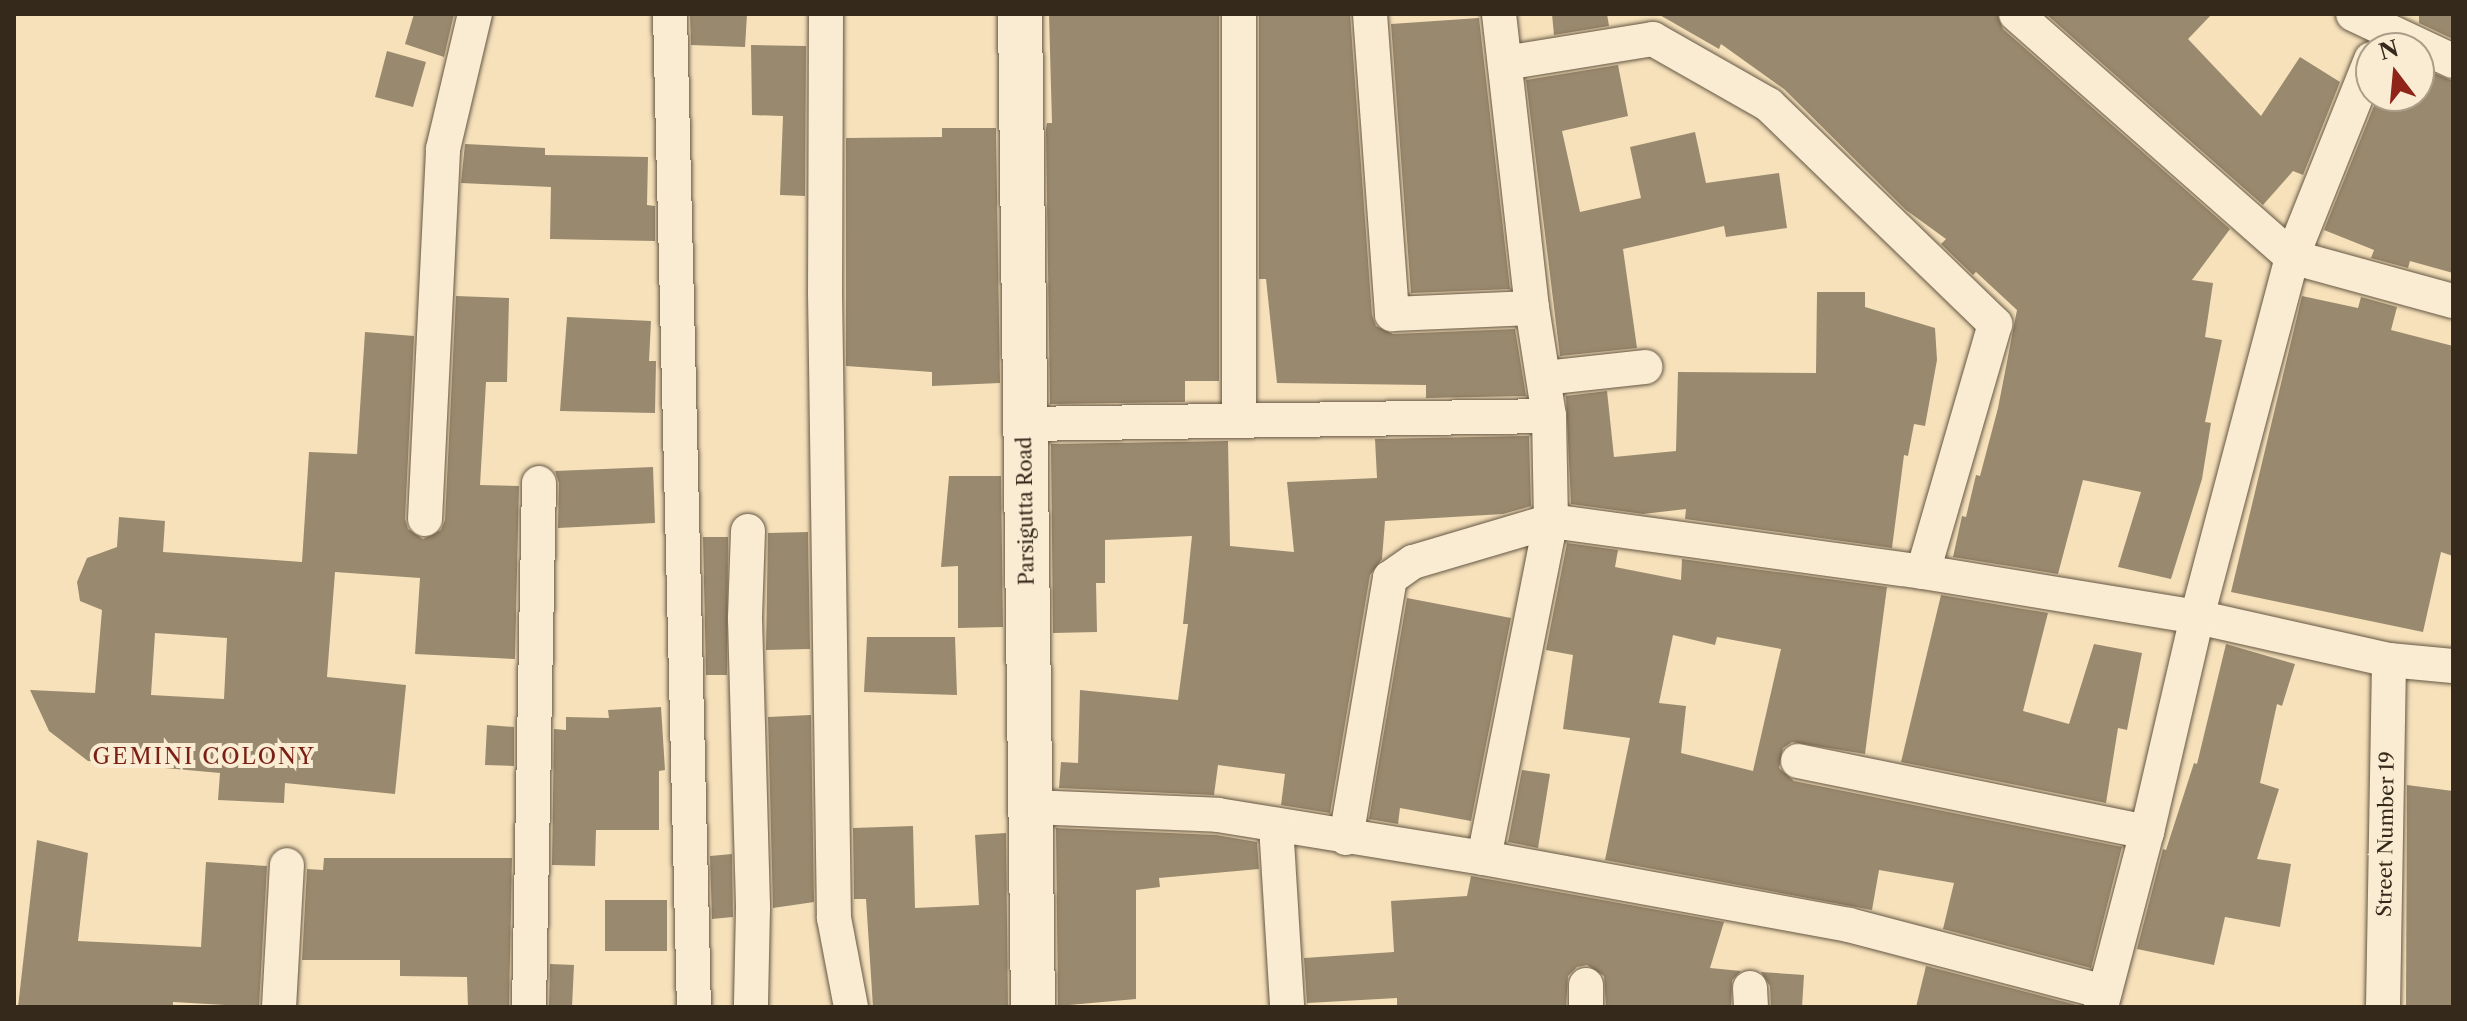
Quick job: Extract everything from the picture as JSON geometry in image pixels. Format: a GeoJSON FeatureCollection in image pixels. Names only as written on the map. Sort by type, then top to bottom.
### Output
{"type":"FeatureCollection","features":[{"type":"Feature","properties":{"kind":"street"},"geometry":{"type":"LineString","coordinates":[[425,519],[443,149],[475,14]]}},
{"type":"Feature","properties":{"kind":"street"},"geometry":{"type":"LineString","coordinates":[[670,14],[694,1007]]}},
{"type":"Feature","properties":{"kind":"street"},"geometry":{"type":"LineString","coordinates":[[826,14],[825,292],[834,918],[851,1007]]}},
{"type":"Feature","properties":{"kind":"street","name":"Parsigutta Road"},"geometry":{"type":"LineString","coordinates":[[1020,14],[1033,1007]]}},
{"type":"Feature","properties":{"kind":"street"},"geometry":{"type":"LineString","coordinates":[[1239,14],[1239,420]]}},
{"type":"Feature","properties":{"kind":"street"},"geometry":{"type":"LineString","coordinates":[[1370,14],[1392,314],[1532,308]]}},
{"type":"Feature","properties":{"kind":"street"},"geometry":{"type":"LineString","coordinates":[[1484,858],[1551,521],[1549,416],[1532,308],[1499,14]]}},
{"type":"Feature","properties":{"kind":"street"},"geometry":{"type":"LineString","coordinates":[[2016,14],[2292,257],[2453,301]]}},
{"type":"Feature","properties":{"kind":"street"},"geometry":{"type":"LineString","coordinates":[[2353,14],[2373,32]]}},
{"type":"Feature","properties":{"kind":"street"},"geometry":{"type":"LineString","coordinates":[[1505,63],[1653,39],[1769,105],[1995,324],[1923,572]]}},
{"type":"Feature","properties":{"kind":"street"},"geometry":{"type":"LineString","coordinates":[[1031,807],[1218,815],[1484,858],[1849,925],[2102,1000],[2147,832],[2197,617],[2292,257],[2355,100]]}},
{"type":"Feature","properties":{"kind":"street"},"geometry":{"type":"LineString","coordinates":[[1544,378],[1645,367]]}},
{"type":"Feature","properties":{"kind":"street"},"geometry":{"type":"LineString","coordinates":[[1024,424],[1549,416]]}},
{"type":"Feature","properties":{"kind":"street"},"geometry":{"type":"LineString","coordinates":[[529,1007],[539,483]]}},
{"type":"Feature","properties":{"kind":"street"},"geometry":{"type":"LineString","coordinates":[[1346,838],[1390,578],[1413,562],[1551,521],[1923,572],[2197,617],[2389,660],[2453,666]]}},
{"type":"Feature","properties":{"kind":"street"},"geometry":{"type":"LineString","coordinates":[[748,531],[745,619],[753,908],[751,1007]]}},
{"type":"Feature","properties":{"kind":"street","name":"Street Number 19"},"geometry":{"type":"LineString","coordinates":[[2383,1007],[2389,660]]}},
{"type":"Feature","properties":{"kind":"street"},"geometry":{"type":"LineString","coordinates":[[1798,761],[2147,832]]}},
{"type":"Feature","properties":{"kind":"street"},"geometry":{"type":"LineString","coordinates":[[1276,825],[1287,1007]]}},
{"type":"Feature","properties":{"kind":"street"},"geometry":{"type":"LineString","coordinates":[[279,1007],[287,865]]}},
{"type":"Feature","properties":{"kind":"building"},"geometry":{"type":"Polygon","coordinates":[[[414,14],[454,14],[444,57],[405,44],[414,14]]]}},
{"type":"Feature","properties":{"kind":"building"},"geometry":{"type":"Polygon","coordinates":[[[690,14],[747,14],[745,47],[691,45],[690,14]]]}},
{"type":"Feature","properties":{"kind":"building"},"geometry":{"type":"Polygon","coordinates":[[[1049,14],[1219,14],[1219,381],[1185,381],[1185,402],[1050,404],[1046,128],[1047,123],[1052,123],[1049,14]]]}},
{"type":"Feature","properties":{"kind":"building"},"geometry":{"type":"Polygon","coordinates":[[[1259,14],[1350,14],[1372,315],[1376,326],[1393,334],[1515,329],[1526,396],[1426,398],[1426,385],[1277,383],[1266,279],[1259,279],[1259,14]]]}},
{"type":"Feature","properties":{"kind":"building"},"geometry":{"type":"Polygon","coordinates":[[[1552,14],[1607,14],[1609,26],[1554,35],[1552,14]]]}},
{"type":"Feature","properties":{"kind":"building"},"geometry":{"type":"Polygon","coordinates":[[[1658,14],[1997,14],[2003,29],[2230,229],[2192,280],[2213,283],[2205,337],[2222,340],[2205,422],[2211,423],[2202,479],[2171,579],[2118,567],[2141,492],[2083,480],[2058,574],[1953,557],[1962,516],[1966,517],[1976,475],[1980,476],[1998,408],[2017,310],[1976,272],[1973,275],[1941,244],[1946,239],[1906,210],[1784,89],[1721,44],[1719,49],[1658,14]]]}},
{"type":"Feature","properties":{"kind":"building"},"geometry":{"type":"Polygon","coordinates":[[[2046,14],[2212,14],[2188,39],[2261,116],[2300,57],[2340,82],[2303,175],[2293,171],[2263,205],[2046,14]]]}},
{"type":"Feature","properties":{"kind":"building"},"geometry":{"type":"Polygon","coordinates":[[[2419,14],[2453,14],[2453,39],[2419,23],[2419,14]]]}},
{"type":"Feature","properties":{"kind":"building"},"geometry":{"type":"Polygon","coordinates":[[[1479,18],[1510,289],[1411,293],[1391,24],[1479,18]]]}},
{"type":"Feature","properties":{"kind":"building"},"geometry":{"type":"Polygon","coordinates":[[[751,45],[806,46],[805,196],[780,195],[783,116],[752,115],[751,45]]]}},
{"type":"Feature","properties":{"kind":"building"},"geometry":{"type":"Polygon","coordinates":[[[387,51],[426,62],[413,107],[375,97],[387,51]]]}},
{"type":"Feature","properties":{"kind":"building"},"geometry":{"type":"Polygon","coordinates":[[[1618,65],[1628,116],[1562,131],[1580,212],[1641,198],[1630,147],[1695,132],[1706,183],[1779,173],[1787,228],[1726,237],[1724,226],[1623,249],[1637,348],[1560,356],[1526,80],[1618,65]]]}},
{"type":"Feature","properties":{"kind":"building"},"geometry":{"type":"Polygon","coordinates":[[[2435,74],[2453,81],[2453,273],[2410,261],[2408,268],[2371,258],[2374,250],[2324,230],[2372,112],[2435,112],[2435,74]]]}},
{"type":"Feature","properties":{"kind":"building"},"geometry":{"type":"Polygon","coordinates":[[[942,128],[996,128],[1000,383],[932,386],[932,372],[846,366],[846,138],[942,137],[942,128]]]}},
{"type":"Feature","properties":{"kind":"building"},"geometry":{"type":"Polygon","coordinates":[[[465,144],[545,148],[545,155],[648,157],[647,205],[655,206],[655,241],[550,239],[551,187],[461,183],[465,144]]]}},
{"type":"Feature","properties":{"kind":"building"},"geometry":{"type":"Polygon","coordinates":[[[1817,292],[1865,292],[1865,307],[1935,328],[1937,360],[1925,426],[1914,424],[1908,456],[1904,455],[1892,548],[1685,519],[1686,509],[1643,514],[1571,504],[1566,396],[1607,391],[1614,457],[1676,451],[1678,372],[1816,373],[1817,292]]]}},
{"type":"Feature","properties":{"kind":"building"},"geometry":{"type":"Polygon","coordinates":[[[456,296],[509,298],[507,382],[486,382],[480,485],[519,486],[515,659],[415,654],[420,578],[335,572],[327,677],[406,685],[395,794],[285,783],[284,803],[218,800],[220,773],[88,761],[49,731],[30,690],[95,693],[102,610],[80,601],[77,582],[87,558],[117,547],[119,517],[165,521],[163,552],[302,562],[309,452],[357,454],[365,332],[414,336],[405,519],[408,529],[423,539],[441,530],[445,520],[456,296]],[[155,633],[151,695],[224,699],[227,638],[155,633]]]}},
{"type":"Feature","properties":{"kind":"building"},"geometry":{"type":"Polygon","coordinates":[[[2302,296],[2358,308],[2361,297],[2397,307],[2391,330],[2453,346],[2453,556],[2441,552],[2423,632],[2231,592],[2302,296]]]}},
{"type":"Feature","properties":{"kind":"building"},"geometry":{"type":"Polygon","coordinates":[[[567,317],[651,321],[649,361],[656,361],[655,413],[560,411],[567,317]]]}},
{"type":"Feature","properties":{"kind":"building"},"geometry":{"type":"Polygon","coordinates":[[[1529,436],[1531,506],[1503,514],[1385,521],[1382,559],[1370,575],[1330,813],[1281,805],[1285,774],[1218,765],[1214,795],[1059,788],[1061,762],[1078,763],[1080,690],[1178,700],[1188,624],[1183,624],[1192,536],[1105,540],[1105,583],[1096,583],[1097,632],[1053,633],[1051,444],[1228,441],[1230,546],[1294,552],[1287,482],[1377,478],[1375,439],[1529,436]]]}},
{"type":"Feature","properties":{"kind":"building"},"geometry":{"type":"Polygon","coordinates":[[[653,467],[655,523],[558,528],[559,483],[555,471],[653,467]]]}},
{"type":"Feature","properties":{"kind":"building"},"geometry":{"type":"Polygon","coordinates":[[[949,476],[1001,476],[1003,627],[958,628],[958,566],[941,567],[949,476]]]}},
{"type":"Feature","properties":{"kind":"building"},"geometry":{"type":"Polygon","coordinates":[[[808,532],[810,649],[766,650],[768,533],[808,532]]]}},
{"type":"Feature","properties":{"kind":"building"},"geometry":{"type":"Polygon","coordinates":[[[703,537],[728,537],[727,675],[706,675],[703,537]]]}},
{"type":"Feature","properties":{"kind":"building"},"geometry":{"type":"Polygon","coordinates":[[[1567,543],[1618,550],[1615,567],[1681,580],[1682,559],[1887,587],[1865,754],[1792,742],[1783,748],[1779,768],[1794,781],[2122,847],[2091,968],[1943,929],[1954,883],[1879,870],[1872,910],[1605,860],[1630,738],[1563,729],[1573,655],[1546,650],[1567,543]],[[1673,635],[1659,703],[1686,706],[1681,753],[1753,771],[1781,649],[1717,637],[1715,645],[1673,635]]]}},
{"type":"Feature","properties":{"kind":"building"},"geometry":{"type":"Polygon","coordinates":[[[1941,595],[2048,613],[2023,711],[2069,724],[2094,644],[2142,653],[2127,730],[2118,728],[2106,803],[1901,762],[1941,595]]]}},
{"type":"Feature","properties":{"kind":"building"},"geometry":{"type":"Polygon","coordinates":[[[1407,598],[1511,618],[1471,821],[1400,808],[1398,824],[1369,819],[1407,598]]]}},
{"type":"Feature","properties":{"kind":"building"},"geometry":{"type":"Polygon","coordinates":[[[867,637],[955,637],[957,695],[864,692],[867,637]]]}},
{"type":"Feature","properties":{"kind":"building"},"geometry":{"type":"Polygon","coordinates":[[[2226,644],[2295,664],[2282,706],[2277,704],[2260,783],[2279,789],[2257,859],[2291,864],[2280,927],[2225,917],[2214,965],[2137,949],[2163,849],[2166,850],[2194,763],[2197,764],[2226,644]]]}},
{"type":"Feature","properties":{"kind":"building"},"geometry":{"type":"Polygon","coordinates":[[[661,707],[665,770],[659,771],[659,830],[596,830],[595,866],[552,865],[554,729],[566,730],[566,717],[609,718],[608,710],[661,707]]]}},
{"type":"Feature","properties":{"kind":"building"},"geometry":{"type":"Polygon","coordinates":[[[811,715],[814,902],[773,908],[768,717],[811,715]]]}},
{"type":"Feature","properties":{"kind":"building"},"geometry":{"type":"Polygon","coordinates":[[[487,725],[514,727],[514,766],[485,765],[487,725]]]}},
{"type":"Feature","properties":{"kind":"building"},"geometry":{"type":"Polygon","coordinates":[[[1522,770],[1550,774],[1538,848],[1508,842],[1522,770]]]}},
{"type":"Feature","properties":{"kind":"building"},"geometry":{"type":"Polygon","coordinates":[[[2407,785],[2453,791],[2453,1007],[2406,1007],[2407,785]]]}},
{"type":"Feature","properties":{"kind":"building"},"geometry":{"type":"Polygon","coordinates":[[[913,826],[915,908],[979,905],[975,835],[1006,833],[1008,1007],[873,1007],[866,899],[854,899],[853,828],[913,826]]]}},
{"type":"Feature","properties":{"kind":"building"},"geometry":{"type":"Polygon","coordinates":[[[1056,828],[1216,835],[1257,842],[1259,869],[1159,878],[1160,887],[1136,890],[1136,999],[1058,1006],[1056,828]]]}},
{"type":"Feature","properties":{"kind":"building"},"geometry":{"type":"Polygon","coordinates":[[[37,840],[88,853],[78,941],[201,947],[206,862],[267,866],[259,1007],[173,1002],[173,1007],[18,1007],[37,840]]]}},
{"type":"Feature","properties":{"kind":"building"},"geometry":{"type":"Polygon","coordinates":[[[732,854],[733,917],[712,919],[710,856],[732,854]]]}},
{"type":"Feature","properties":{"kind":"building"},"geometry":{"type":"Polygon","coordinates":[[[324,858],[512,858],[509,1007],[468,1007],[467,977],[400,976],[400,960],[302,960],[307,869],[323,870],[324,858]]]}},
{"type":"Feature","properties":{"kind":"building"},"geometry":{"type":"Polygon","coordinates":[[[1471,876],[1724,922],[1710,968],[1741,971],[1732,980],[1731,1007],[1606,1007],[1604,976],[1587,965],[1577,967],[1568,976],[1566,1007],[1397,1007],[1397,998],[1307,1003],[1304,958],[1394,952],[1391,901],[1467,896],[1471,876]]]}},
{"type":"Feature","properties":{"kind":"building"},"geometry":{"type":"Polygon","coordinates":[[[605,900],[667,900],[667,951],[605,951],[605,900]]]}},
{"type":"Feature","properties":{"kind":"building"},"geometry":{"type":"Polygon","coordinates":[[[550,964],[574,965],[572,1007],[549,1007],[550,964]]]}},
{"type":"Feature","properties":{"kind":"building"},"geometry":{"type":"Polygon","coordinates":[[[1926,966],[2080,1006],[1916,1007],[1926,966]]]}},
{"type":"Feature","properties":{"kind":"building"},"geometry":{"type":"Polygon","coordinates":[[[1761,972],[1804,975],[1802,1007],[1771,1007],[1770,986],[1761,972]]]}},
{"type":"Feature","properties":{"kind":"district","name":"GEMINI COLONY"},"geometry":{"type":"Point","coordinates":[204,757]}}]}
